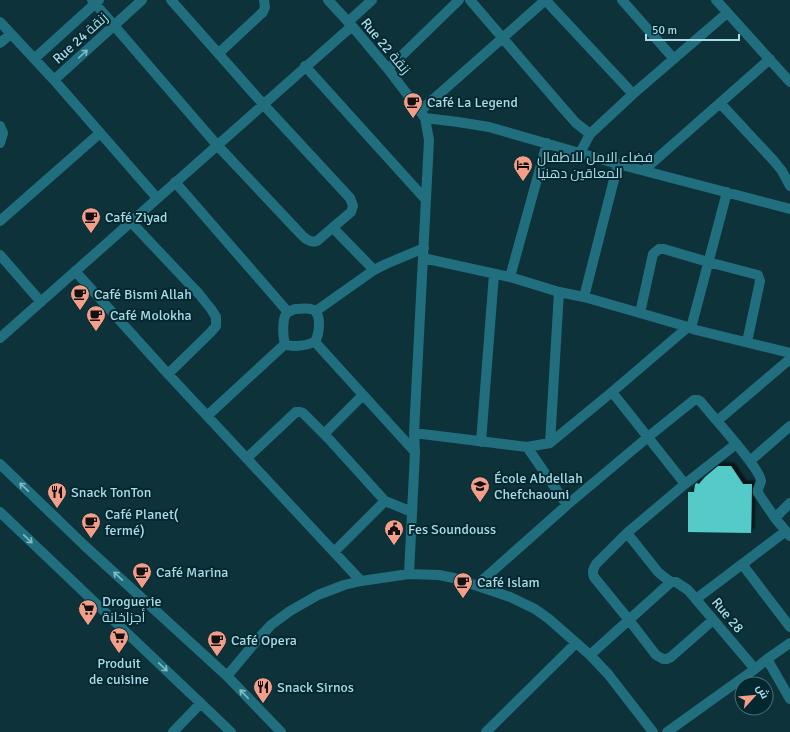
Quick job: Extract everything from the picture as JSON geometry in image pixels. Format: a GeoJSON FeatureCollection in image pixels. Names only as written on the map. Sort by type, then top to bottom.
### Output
{"type":"FeatureCollection","features":[{"type":"Feature","properties":{"kind":"street","name":"Rue 24 زنقة"},"geometry":{"type":"LineString","coordinates":[[54,80],[142,0]]}},
{"type":"Feature","properties":{"kind":"street"},"geometry":{"type":"LineString","coordinates":[[96,1],[114,26],[217,145],[308,241],[317,241],[351,212],[353,206],[350,198],[263,104],[171,0]]}},
{"type":"Feature","properties":{"kind":"street"},"geometry":{"type":"LineString","coordinates":[[219,53],[263,12],[265,7],[264,0]]}},
{"type":"Feature","properties":{"kind":"street","name":"Rue 22 زنقة"},"geometry":{"type":"LineString","coordinates":[[328,0],[388,69],[422,115]]}},
{"type":"Feature","properties":{"kind":"street"},"geometry":{"type":"LineString","coordinates":[[0,338],[305,66],[350,24],[372,0]]}},
{"type":"Feature","properties":{"kind":"street"},"geometry":{"type":"LineString","coordinates":[[388,69],[459,0]]}},
{"type":"Feature","properties":{"kind":"street"},"geometry":{"type":"LineString","coordinates":[[470,0],[576,123],[590,134]]}},
{"type":"Feature","properties":{"kind":"street"},"geometry":{"type":"LineString","coordinates":[[622,0],[674,59]]}},
{"type":"Feature","properties":{"kind":"street"},"geometry":{"type":"LineString","coordinates":[[716,0],[790,82]]}},
{"type":"Feature","properties":{"kind":"street","name":"Rue 24 زنقة"},"geometry":{"type":"LineString","coordinates":[[34,59],[96,1]]}},
{"type":"Feature","properties":{"kind":"street"},"geometry":{"type":"LineString","coordinates":[[422,115],[503,38],[542,3],[547,2],[633,94]]}},
{"type":"Feature","properties":{"kind":"street"},"geometry":{"type":"LineString","coordinates":[[580,153],[590,134],[633,94],[727,13]]}},
{"type":"Feature","properties":{"kind":"street"},"geometry":{"type":"LineString","coordinates":[[0,22],[54,80],[157,198]]}},
{"type":"Feature","properties":{"kind":"street"},"geometry":{"type":"LineString","coordinates":[[0,43],[11,34]]}},
{"type":"Feature","properties":{"kind":"street"},"geometry":{"type":"LineString","coordinates":[[644,170],[770,59]]}},
{"type":"Feature","properties":{"kind":"street"},"geometry":{"type":"LineString","coordinates":[[305,66],[426,200]]}},
{"type":"Feature","properties":{"kind":"street"},"geometry":{"type":"LineString","coordinates":[[720,103],[774,161],[782,171],[790,186]]}},
{"type":"Feature","properties":{"kind":"street"},"geometry":{"type":"LineString","coordinates":[[422,115],[489,127],[618,164],[790,209]]}},
{"type":"Feature","properties":{"kind":"street"},"geometry":{"type":"LineString","coordinates":[[409,574],[414,433],[429,140],[422,115]]}},
{"type":"Feature","properties":{"kind":"street"},"geometry":{"type":"LineString","coordinates":[[0,126],[3,133],[0,143]]}},
{"type":"Feature","properties":{"kind":"street"},"geometry":{"type":"LineString","coordinates":[[0,222],[100,133]]}},
{"type":"Feature","properties":{"kind":"street"},"geometry":{"type":"LineString","coordinates":[[510,278],[547,143]]}},
{"type":"Feature","properties":{"kind":"street"},"geometry":{"type":"LineString","coordinates":[[584,297],[618,164]]}},
{"type":"Feature","properties":{"kind":"street"},"geometry":{"type":"LineString","coordinates":[[175,182],[288,312]]}},
{"type":"Feature","properties":{"kind":"street"},"geometry":{"type":"LineString","coordinates":[[414,433],[527,447],[550,443],[690,327],[727,192]]}},
{"type":"Feature","properties":{"kind":"street"},"geometry":{"type":"LineString","coordinates":[[131,222],[199,294],[216,317],[216,326],[168,374]]}},
{"type":"Feature","properties":{"kind":"street"},"geometry":{"type":"LineString","coordinates":[[333,228],[374,270]]}},
{"type":"Feature","properties":{"kind":"street"},"geometry":{"type":"LineString","coordinates":[[640,313],[653,254],[659,249],[664,249],[758,276],[760,282],[747,342]]}},
{"type":"Feature","properties":{"kind":"street"},"geometry":{"type":"LineString","coordinates":[[316,311],[374,270],[386,264],[423,253],[559,292],[584,297],[696,330],[790,353]]}},
{"type":"Feature","properties":{"kind":"street"},"geometry":{"type":"LineString","coordinates":[[0,255],[41,302]]}},
{"type":"Feature","properties":{"kind":"street"},"geometry":{"type":"LineString","coordinates":[[75,271],[168,374],[361,581]]}},
{"type":"Feature","properties":{"kind":"street"},"geometry":{"type":"LineString","coordinates":[[482,442],[494,274]]}},
{"type":"Feature","properties":{"kind":"street"},"geometry":{"type":"LineString","coordinates":[[550,443],[559,292]]}},
{"type":"Feature","properties":{"kind":"street"},"geometry":{"type":"LineString","coordinates":[[285,344],[285,315],[288,312],[295,310],[312,309],[316,311]]}},
{"type":"Feature","properties":{"kind":"street"},"geometry":{"type":"LineString","coordinates":[[315,342],[319,331],[318,316],[316,311]]}},
{"type":"Feature","properties":{"kind":"street"},"geometry":{"type":"LineString","coordinates":[[285,344],[292,346],[315,342]]}},
{"type":"Feature","properties":{"kind":"street"},"geometry":{"type":"LineString","coordinates":[[315,342],[414,452]]}},
{"type":"Feature","properties":{"kind":"street"},"geometry":{"type":"LineString","coordinates":[[207,416],[285,344]]}},
{"type":"Feature","properties":{"kind":"street"},"geometry":{"type":"LineString","coordinates":[[716,421],[790,360]]}},
{"type":"Feature","properties":{"kind":"street"},"geometry":{"type":"LineString","coordinates":[[612,392],[685,484]]}},
{"type":"Feature","properties":{"kind":"street"},"geometry":{"type":"LineString","coordinates":[[324,434],[363,395]]}},
{"type":"Feature","properties":{"kind":"street"},"geometry":{"type":"LineString","coordinates":[[477,585],[567,505],[648,437],[694,400],[698,400],[750,461],[761,478],[761,484],[757,491],[758,493],[774,518],[788,534],[742,564],[696,599]]}},
{"type":"Feature","properties":{"kind":"street"},"geometry":{"type":"LineString","coordinates":[[247,458],[296,412],[300,412],[303,413],[324,434],[385,502],[412,512]]}},
{"type":"Feature","properties":{"kind":"street"},"geometry":{"type":"LineString","coordinates":[[750,461],[790,426]]}},
{"type":"Feature","properties":{"kind":"street"},"geometry":{"type":"LineString","coordinates":[[713,620],[672,657],[663,660],[656,655],[594,577],[592,572],[596,564],[627,534],[685,484],[736,444]]}},
{"type":"Feature","properties":{"kind":"street"},"geometry":{"type":"LineString","coordinates":[[527,447],[567,505]]}},
{"type":"Feature","properties":{"kind":"street"},"geometry":{"type":"LineString","coordinates":[[0,464],[85,546],[227,676],[281,732]]}},
{"type":"Feature","properties":{"kind":"street"},"geometry":{"type":"LineString","coordinates":[[334,552],[385,502]]}},
{"type":"Feature","properties":{"kind":"street"},"geometry":{"type":"LineString","coordinates":[[774,518],[790,503]]}},
{"type":"Feature","properties":{"kind":"street"},"geometry":{"type":"LineString","coordinates":[[0,512],[231,732]]}},
{"type":"Feature","properties":{"kind":"street","name":"Rue 28"},"geometry":{"type":"LineString","coordinates":[[627,534],[658,572],[664,577],[688,590],[755,669]]}},
{"type":"Feature","properties":{"kind":"street"},"geometry":{"type":"LineString","coordinates":[[742,564],[790,627]]}},
{"type":"Feature","properties":{"kind":"street"},"geometry":{"type":"LineString","coordinates":[[227,676],[271,625],[290,611],[318,595],[344,585],[361,581],[409,574],[447,576],[510,597],[535,609],[549,619],[590,655],[608,674],[653,732]]}},
{"type":"Feature","properties":{"kind":"street"},"geometry":{"type":"LineString","coordinates":[[590,655],[674,582]]}},
{"type":"Feature","properties":{"kind":"street"},"geometry":{"type":"LineString","coordinates":[[486,732],[576,643]]}},
{"type":"Feature","properties":{"kind":"street"},"geometry":{"type":"LineString","coordinates":[[668,732],[790,643]]}},
{"type":"Feature","properties":{"kind":"street"},"geometry":{"type":"LineString","coordinates":[[767,659],[790,699]]}},
{"type":"Feature","properties":{"kind":"street"},"geometry":{"type":"LineString","coordinates":[[172,732],[200,703]]}},
{"type":"Feature","properties":{"kind":"building"},"geometry":{"type":"Polygon","coordinates":[[[718,466],[731,466],[743,484],[752,484],[751,533],[688,532],[688,492],[694,492],[696,483],[699,484],[718,466]]]}},
{"type":"Feature","properties":{"kind":"place","name":"Café La Legend"},"geometry":{"type":"Point","coordinates":[413,119]}},
{"type":"Feature","properties":{"kind":"place","name":"فضاء الامل للاطفال المعاقين دهنيا"},"geometry":{"type":"Point","coordinates":[523,182]}},
{"type":"Feature","properties":{"kind":"place","name":"Café Ziyad"},"geometry":{"type":"Point","coordinates":[91,234]}},
{"type":"Feature","properties":{"kind":"place","name":"Café Bismi Allah"},"geometry":{"type":"Point","coordinates":[80,311]}},
{"type":"Feature","properties":{"kind":"place","name":"Café Molokha"},"geometry":{"type":"Point","coordinates":[96,332]}},
{"type":"Feature","properties":{"kind":"place","name":"École Abdellah Chefchaouni"},"geometry":{"type":"Point","coordinates":[480,503]}},
{"type":"Feature","properties":{"kind":"place","name":"Snack TonTon"},"geometry":{"type":"Point","coordinates":[57,509]}},
{"type":"Feature","properties":{"kind":"place","name":"Café Planet( fermé)"},"geometry":{"type":"Point","coordinates":[91,539]}},
{"type":"Feature","properties":{"kind":"place","name":"Fes Soundouss"},"geometry":{"type":"Point","coordinates":[394,546]}},
{"type":"Feature","properties":{"kind":"place","name":"Café Marina"},"geometry":{"type":"Point","coordinates":[142,589]}},
{"type":"Feature","properties":{"kind":"place","name":"Café Islam"},"geometry":{"type":"Point","coordinates":[463,599]}},
{"type":"Feature","properties":{"kind":"place","name":"Droguerie أجزاخانة"},"geometry":{"type":"Point","coordinates":[88,626]}},
{"type":"Feature","properties":{"kind":"place","name":"Produit de cuisine"},"geometry":{"type":"Point","coordinates":[119,654]}},
{"type":"Feature","properties":{"kind":"place","name":"Café Opera"},"geometry":{"type":"Point","coordinates":[217,657]}},
{"type":"Feature","properties":{"kind":"place","name":"Snack Sirnos"},"geometry":{"type":"Point","coordinates":[263,704]}}]}
